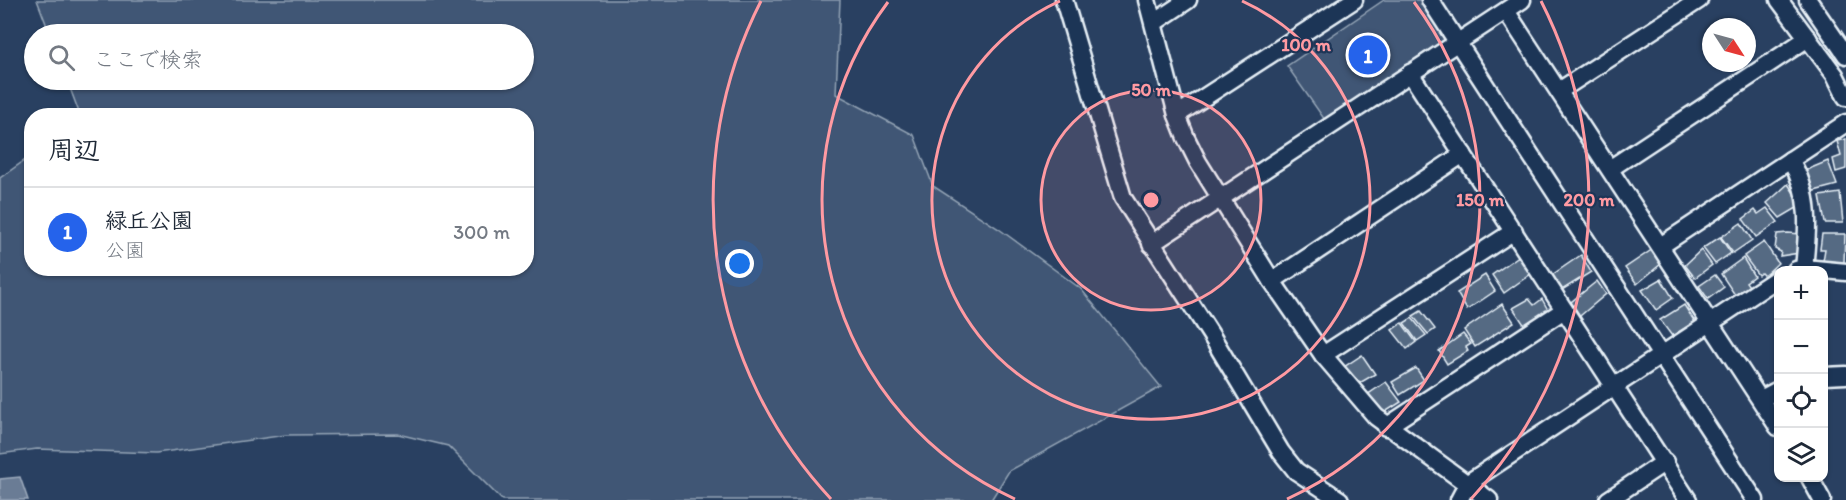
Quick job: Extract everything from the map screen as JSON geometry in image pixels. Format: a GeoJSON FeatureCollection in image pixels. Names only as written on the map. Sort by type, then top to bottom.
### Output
{"type":"FeatureCollection","features":[{"type":"Feature","properties":{"kind":"street"},"geometry":{"type":"LineString","coordinates":[[1064,0],[1119,191],[1211,334],[1281,452],[1296,471],[1340,500]]}},
{"type":"Feature","properties":{"kind":"street"},"geometry":{"type":"LineString","coordinates":[[1147,0],[1155,22],[1177,116],[1198,162],[1272,281],[1323,355],[1356,397],[1386,427],[1489,500]]}},
{"type":"Feature","properties":{"kind":"street"},"geometry":{"type":"LineString","coordinates":[[1155,22],[1188,0]]}},
{"type":"Feature","properties":{"kind":"street"},"geometry":{"type":"LineString","coordinates":[[1177,116],[1354,0]]}},
{"type":"Feature","properties":{"kind":"street"},"geometry":{"type":"LineString","coordinates":[[1430,0],[1755,500]]}},
{"type":"Feature","properties":{"kind":"street"},"geometry":{"type":"LineString","coordinates":[[1151,244],[1522,0]]}},
{"type":"Feature","properties":{"kind":"street"},"geometry":{"type":"LineString","coordinates":[[1559,91],[1699,0]]}},
{"type":"Feature","properties":{"kind":"street"},"geometry":{"type":"LineString","coordinates":[[1779,0],[1835,75],[1846,98]]}},
{"type":"Feature","properties":{"kind":"street"},"geometry":{"type":"LineString","coordinates":[[1808,0],[1846,55]]}},
{"type":"Feature","properties":{"kind":"street"},"geometry":{"type":"LineString","coordinates":[[1506,11],[1662,245],[1774,419]]}},
{"type":"Feature","properties":{"kind":"street"},"geometry":{"type":"LineString","coordinates":[[1611,168],[1808,38]]}},
{"type":"Feature","properties":{"kind":"street"},"geometry":{"type":"LineString","coordinates":[[1410,73],[1688,500]]}},
{"type":"Feature","properties":{"kind":"street"},"geometry":{"type":"LineString","coordinates":[[1662,245],[1846,123]]}},
{"type":"Feature","properties":{"kind":"street"},"geometry":{"type":"LineString","coordinates":[[1272,281],[1463,154]]}},
{"type":"Feature","properties":{"kind":"street"},"geometry":{"type":"LineString","coordinates":[[1790,160],[1797,171],[1806,199],[1808,234],[1801,266]]}},
{"type":"Feature","properties":{"kind":"street"},"geometry":{"type":"LineString","coordinates":[[1323,355],[1514,231]]}},
{"type":"Feature","properties":{"kind":"street"},"geometry":{"type":"LineString","coordinates":[[1828,271],[1846,272]]}},
{"type":"Feature","properties":{"kind":"street"},"geometry":{"type":"LineString","coordinates":[[1459,500],[1468,483],[1709,321],[1774,281]]}},
{"type":"Feature","properties":{"kind":"street"},"geometry":{"type":"LineString","coordinates":[[1386,427],[1564,310]]}},
{"type":"Feature","properties":{"kind":"street"},"geometry":{"type":"LineString","coordinates":[[1828,375],[1846,375]]}},
{"type":"Feature","properties":{"kind":"street"},"geometry":{"type":"LineString","coordinates":[[1761,399],[1774,392]]}},
{"type":"Feature","properties":{"kind":"street"},"geometry":{"type":"LineString","coordinates":[[1608,500],[1665,462]]}},
{"type":"Feature","properties":{"kind":"street"},"geometry":{"type":"LineString","coordinates":[[1813,482],[1822,500]]}},
{"type":"Feature","properties":{"kind":"shaded area"},"geometry":{"type":"Polygon","coordinates":[[[37,0],[840,0],[836,94],[914,135],[933,186],[999,229],[1081,289],[1161,387],[1009,471],[991,500],[502,500],[448,446],[398,434],[286,435],[156,453],[37,449],[0,454],[0,178],[24,161],[24,276],[534,276],[534,108],[77,108],[71,90],[534,90],[534,24],[46,24],[37,0]]]}},
{"type":"Feature","properties":{"kind":"shaded area"},"geometry":{"type":"Polygon","coordinates":[[[1384,0],[1421,0],[1450,44],[1327,123],[1287,66],[1384,0]]]}},
{"type":"Feature","properties":{"kind":"shaded area"},"geometry":{"type":"Polygon","coordinates":[[[20,477],[28,500],[0,500],[0,479],[20,477]]]}},
{"type":"Feature","properties":{"kind":"building"},"geometry":{"type":"Polygon","coordinates":[[[1846,139],[1846,169],[1836,172],[1833,159],[1841,156],[1837,141],[1846,139]]]}},
{"type":"Feature","properties":{"kind":"building"},"geometry":{"type":"Polygon","coordinates":[[[1828,161],[1837,185],[1814,191],[1804,171],[1828,161]]]}},
{"type":"Feature","properties":{"kind":"building"},"geometry":{"type":"Polygon","coordinates":[[[1788,184],[1802,205],[1780,218],[1767,203],[1788,184]]]}},
{"type":"Feature","properties":{"kind":"building"},"geometry":{"type":"Polygon","coordinates":[[[1840,193],[1843,223],[1825,223],[1820,196],[1840,193]]]}},
{"type":"Feature","properties":{"kind":"building"},"geometry":{"type":"Polygon","coordinates":[[[1767,208],[1778,222],[1756,237],[1743,219],[1755,210],[1758,214],[1767,208]]]}},
{"type":"Feature","properties":{"kind":"building"},"geometry":{"type":"Polygon","coordinates":[[[1741,223],[1752,240],[1733,253],[1721,237],[1741,223]]]}},
{"type":"Feature","properties":{"kind":"building"},"geometry":{"type":"Polygon","coordinates":[[[1777,234],[1800,234],[1799,253],[1780,256],[1781,252],[1775,249],[1777,234]]]}},
{"type":"Feature","properties":{"kind":"building"},"geometry":{"type":"Polygon","coordinates":[[[1822,234],[1845,234],[1844,263],[1823,261],[1825,249],[1820,249],[1822,234]]]}},
{"type":"Feature","properties":{"kind":"building"},"geometry":{"type":"Polygon","coordinates":[[[1720,237],[1731,253],[1715,264],[1703,248],[1720,237]]]}},
{"type":"Feature","properties":{"kind":"building"},"geometry":{"type":"Polygon","coordinates":[[[1764,242],[1778,263],[1764,276],[1761,273],[1758,275],[1744,256],[1764,242]]]}},
{"type":"Feature","properties":{"kind":"building"},"geometry":{"type":"Polygon","coordinates":[[[1653,249],[1662,263],[1637,284],[1625,268],[1653,249]]]}},
{"type":"Feature","properties":{"kind":"building"},"geometry":{"type":"Polygon","coordinates":[[[1701,250],[1712,265],[1695,278],[1685,265],[1701,250]]]}},
{"type":"Feature","properties":{"kind":"building"},"geometry":{"type":"Polygon","coordinates":[[[1523,253],[1535,271],[1504,293],[1492,275],[1523,253]]]}},
{"type":"Feature","properties":{"kind":"building"},"geometry":{"type":"Polygon","coordinates":[[[1581,255],[1591,272],[1562,290],[1552,275],[1581,255]]]}},
{"type":"Feature","properties":{"kind":"building"},"geometry":{"type":"Polygon","coordinates":[[[1743,258],[1754,276],[1746,282],[1749,286],[1735,295],[1721,274],[1743,258]]]}},
{"type":"Feature","properties":{"kind":"building"},"geometry":{"type":"Polygon","coordinates":[[[1485,275],[1495,291],[1467,310],[1457,293],[1485,275]]]}},
{"type":"Feature","properties":{"kind":"building"},"geometry":{"type":"Polygon","coordinates":[[[1715,275],[1724,287],[1708,299],[1699,286],[1715,275]]]}},
{"type":"Feature","properties":{"kind":"building"},"geometry":{"type":"Polygon","coordinates":[[[1661,279],[1673,298],[1656,310],[1642,290],[1661,279]]]}},
{"type":"Feature","properties":{"kind":"building"},"geometry":{"type":"Polygon","coordinates":[[[1597,281],[1606,294],[1580,316],[1571,302],[1597,281]]]}},
{"type":"Feature","properties":{"kind":"building"},"geometry":{"type":"Polygon","coordinates":[[[1529,299],[1534,305],[1542,299],[1548,310],[1525,326],[1513,308],[1529,299]]]}},
{"type":"Feature","properties":{"kind":"building"},"geometry":{"type":"Polygon","coordinates":[[[1502,304],[1514,322],[1475,347],[1464,330],[1502,304]]]}},
{"type":"Feature","properties":{"kind":"building"},"geometry":{"type":"Polygon","coordinates":[[[1684,305],[1695,322],[1672,336],[1660,320],[1684,305]]]}},
{"type":"Feature","properties":{"kind":"building"},"geometry":{"type":"Polygon","coordinates":[[[1421,311],[1435,329],[1428,334],[1413,316],[1421,311]]]}},
{"type":"Feature","properties":{"kind":"building"},"geometry":{"type":"Polygon","coordinates":[[[1412,318],[1426,335],[1417,341],[1404,323],[1412,318]]]}},
{"type":"Feature","properties":{"kind":"building"},"geometry":{"type":"Polygon","coordinates":[[[1402,323],[1416,342],[1407,349],[1392,330],[1402,323]]]}},
{"type":"Feature","properties":{"kind":"building"},"geometry":{"type":"Polygon","coordinates":[[[1463,334],[1471,344],[1466,347],[1468,351],[1447,364],[1439,351],[1463,334]]]}},
{"type":"Feature","properties":{"kind":"building"},"geometry":{"type":"Polygon","coordinates":[[[1362,355],[1375,374],[1358,384],[1344,367],[1362,355]]]}},
{"type":"Feature","properties":{"kind":"building"},"geometry":{"type":"Polygon","coordinates":[[[1416,368],[1424,380],[1400,395],[1392,382],[1416,368]]]}},
{"type":"Feature","properties":{"kind":"building"},"geometry":{"type":"Polygon","coordinates":[[[1386,382],[1401,402],[1382,414],[1367,395],[1386,382]]]}},
{"type":"Feature","properties":{"kind":"place","name":"緑丘公園"},"geometry":{"type":"Point","coordinates":[1368,55]}}]}
